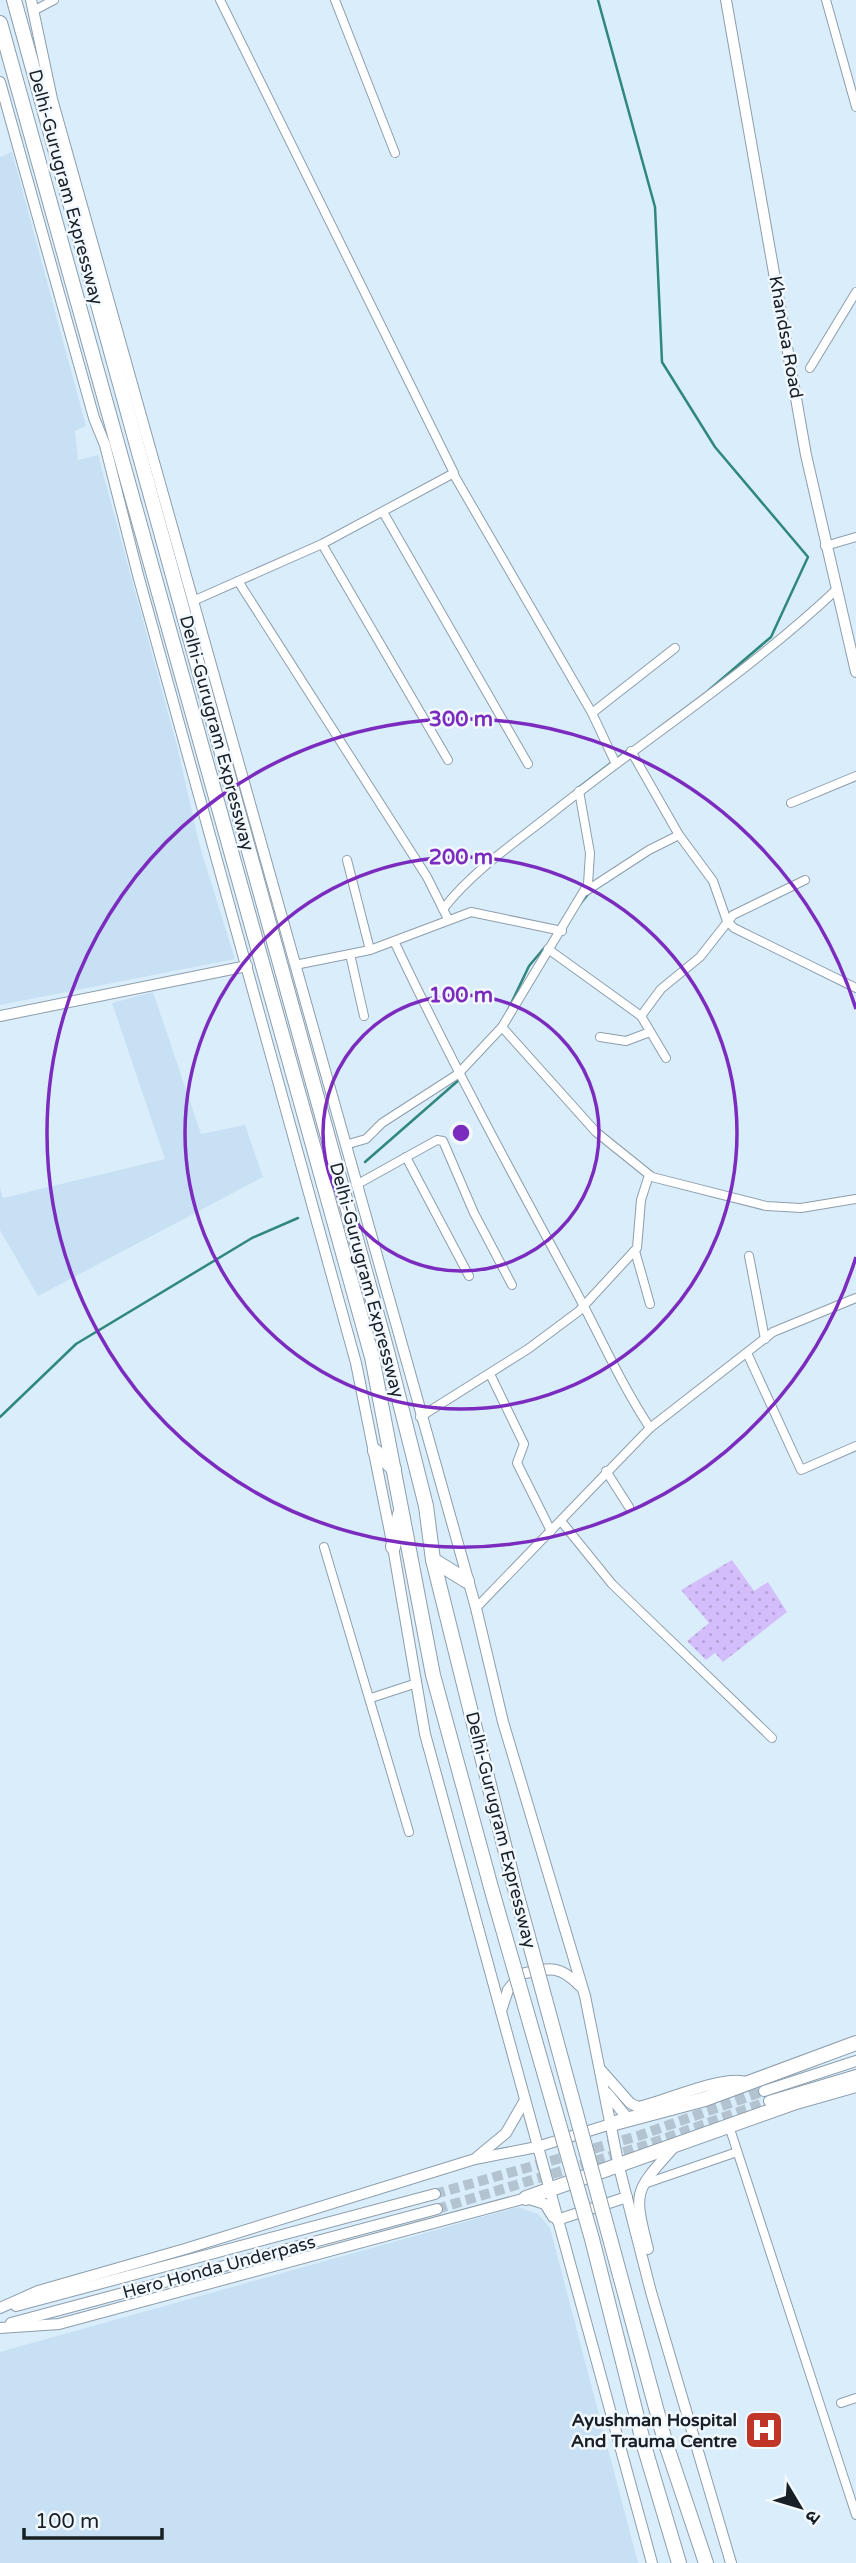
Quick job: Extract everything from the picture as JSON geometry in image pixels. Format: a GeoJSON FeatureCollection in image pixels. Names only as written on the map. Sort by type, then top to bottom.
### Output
{"type":"FeatureCollection","features":[{"type":"Feature","properties":{"kind":"highway","name":"Delhi-Gurugram Expressway"},"geometry":{"type":"LineString","coordinates":[[14,0],[331,1122],[426,1506],[433,1560],[514,1885],[662,2428],[706,2563]]}},
{"type":"Feature","properties":{"kind":"highway","name":"Delhi-Gurugram Expressway"},"geometry":{"type":"LineString","coordinates":[[0,23],[372,1357],[433,1675],[592,2239],[645,2449],[679,2563]]}},
{"type":"Feature","properties":{"kind":"highway"},"geometry":{"type":"LineString","coordinates":[[375,1451],[394,1469]]}},
{"type":"Feature","properties":{"kind":"highway"},"geometry":{"type":"LineString","coordinates":[[393,1547],[402,1508]]}},
{"type":"Feature","properties":{"kind":"highway"},"geometry":{"type":"LineString","coordinates":[[433,1560],[467,1581]]}},
{"type":"Feature","properties":{"kind":"highway"},"geometry":{"type":"LineString","coordinates":[[611,2124],[678,2107],[748,2084],[856,2043]]}},
{"type":"Feature","properties":{"kind":"highway"},"geometry":{"type":"LineString","coordinates":[[526,2197],[550,2192],[677,2144],[856,2085]]}},
{"type":"Feature","properties":{"kind":"main road","name":"Khandsa Road"},"geometry":{"type":"LineString","coordinates":[[726,0],[806,455],[856,672]]}},
{"type":"Feature","properties":{"kind":"main road"},"geometry":{"type":"LineString","coordinates":[[33,5],[52,99],[295,965],[331,1122],[345,1145],[476,1608],[503,1721],[582,1988],[619,2167],[647,2274],[731,2563]]}},
{"type":"Feature","properties":{"kind":"main road"},"geometry":{"type":"LineString","coordinates":[[0,82],[94,418],[105,445],[138,575],[356,1363],[393,1547],[425,1734],[652,2563]]}},
{"type":"Feature","properties":{"kind":"main road"},"geometry":{"type":"LineString","coordinates":[[0,1016],[247,966]]}},
{"type":"Feature","properties":{"kind":"main road"},"geometry":{"type":"LineString","coordinates":[[501,2011],[508,1990],[521,1974],[553,1968],[570,1975],[582,1988]]}},
{"type":"Feature","properties":{"kind":"main road"},"geometry":{"type":"LineString","coordinates":[[856,2061],[766,2096],[856,2075]]}},
{"type":"Feature","properties":{"kind":"main road"},"geometry":{"type":"LineString","coordinates":[[598,2067],[630,2103],[638,2108],[725,2080],[741,2079],[748,2084]]}},
{"type":"Feature","properties":{"kind":"main road"},"geometry":{"type":"LineString","coordinates":[[605,2091],[629,2120]]}},
{"type":"Feature","properties":{"kind":"main road"},"geometry":{"type":"LineString","coordinates":[[475,2159],[506,2133],[524,2100]]}},
{"type":"Feature","properties":{"kind":"main road"},"geometry":{"type":"LineString","coordinates":[[0,2309],[38,2291],[185,2249],[475,2159],[537,2147],[611,2124]]}},
{"type":"Feature","properties":{"kind":"main road"},"geometry":{"type":"LineString","coordinates":[[647,2274],[650,2256],[637,2208],[644,2184],[677,2144]]}},
{"type":"Feature","properties":{"kind":"main road","name":"Hero Honda Underpass"},"geometry":{"type":"LineString","coordinates":[[0,2309],[435,2194]]}},
{"type":"Feature","properties":{"kind":"main road"},"geometry":{"type":"LineString","coordinates":[[0,2327],[59,2324],[526,2197],[545,2204],[559,2225]]}},
{"type":"Feature","properties":{"kind":"main road"},"geometry":{"type":"LineString","coordinates":[[559,2225],[627,2197]]}},
{"type":"Feature","properties":{"kind":"main road","name":"Hero Honda Underpass"},"geometry":{"type":"LineString","coordinates":[[0,2327],[437,2209]]}},
{"type":"Feature","properties":{"kind":"street"},"geometry":{"type":"LineString","coordinates":[[33,5],[54,0]]}},
{"type":"Feature","properties":{"kind":"street"},"geometry":{"type":"LineString","coordinates":[[220,0],[454,475],[592,713],[615,762]]}},
{"type":"Feature","properties":{"kind":"street"},"geometry":{"type":"LineString","coordinates":[[335,0],[395,153]]}},
{"type":"Feature","properties":{"kind":"street"},"geometry":{"type":"LineString","coordinates":[[826,0],[856,107]]}},
{"type":"Feature","properties":{"kind":"street"},"geometry":{"type":"LineString","coordinates":[[810,368],[856,292]]}},
{"type":"Feature","properties":{"kind":"street"},"geometry":{"type":"LineString","coordinates":[[193,601],[322,544],[454,475]]}},
{"type":"Feature","properties":{"kind":"street"},"geometry":{"type":"LineString","coordinates":[[383,512],[528,764]]}},
{"type":"Feature","properties":{"kind":"street"},"geometry":{"type":"LineString","coordinates":[[825,546],[856,537]]}},
{"type":"Feature","properties":{"kind":"street"},"geometry":{"type":"LineString","coordinates":[[322,544],[448,760]]}},
{"type":"Feature","properties":{"kind":"street"},"geometry":{"type":"LineString","coordinates":[[238,581],[420,866],[448,919]]}},
{"type":"Feature","properties":{"kind":"street"},"geometry":{"type":"LineString","coordinates":[[443,909],[467,881],[615,762],[789,633],[836,590]]}},
{"type":"Feature","properties":{"kind":"street"},"geometry":{"type":"LineString","coordinates":[[592,713],[675,648]]}},
{"type":"Feature","properties":{"kind":"street"},"geometry":{"type":"LineString","coordinates":[[631,751],[679,835],[713,881],[727,921],[746,936],[856,988]]}},
{"type":"Feature","properties":{"kind":"street"},"geometry":{"type":"LineString","coordinates":[[791,803],[856,776]]}},
{"type":"Feature","properties":{"kind":"street"},"geometry":{"type":"LineString","coordinates":[[345,1145],[366,1139],[380,1125],[457,1074],[502,1027],[585,891],[590,853],[579,791]]}},
{"type":"Feature","properties":{"kind":"street"},"geometry":{"type":"LineString","coordinates":[[585,891],[649,850],[679,835]]}},
{"type":"Feature","properties":{"kind":"street"},"geometry":{"type":"LineString","coordinates":[[346,860],[370,950]]}},
{"type":"Feature","properties":{"kind":"street"},"geometry":{"type":"LineString","coordinates":[[641,1016],[661,989],[700,957],[727,921],[741,911],[805,880]]}},
{"type":"Feature","properties":{"kind":"street"},"geometry":{"type":"LineString","coordinates":[[295,965],[370,950],[448,919],[477,911],[562,931]]}},
{"type":"Feature","properties":{"kind":"street"},"geometry":{"type":"LineString","coordinates":[[394,942],[457,1074],[584,1305],[620,1381],[650,1428]]}},
{"type":"Feature","properties":{"kind":"street"},"geometry":{"type":"LineString","coordinates":[[548,949],[641,1016],[666,1058]]}},
{"type":"Feature","properties":{"kind":"street"},"geometry":{"type":"LineString","coordinates":[[350,954],[364,1016]]}},
{"type":"Feature","properties":{"kind":"street"},"geometry":{"type":"LineString","coordinates":[[502,1027],[596,1132],[649,1175],[733,1200],[766,1206],[801,1208],[856,1199]]}},
{"type":"Feature","properties":{"kind":"street"},"geometry":{"type":"LineString","coordinates":[[600,1037],[626,1041],[650,1032]]}},
{"type":"Feature","properties":{"kind":"street"},"geometry":{"type":"LineString","coordinates":[[356,1185],[437,1140],[444,1143],[474,1213],[512,1285]]}},
{"type":"Feature","properties":{"kind":"street"},"geometry":{"type":"LineString","coordinates":[[406,1157],[469,1276]]}},
{"type":"Feature","properties":{"kind":"street"},"geometry":{"type":"LineString","coordinates":[[649,1175],[641,1200],[635,1251],[650,1304]]}},
{"type":"Feature","properties":{"kind":"street"},"geometry":{"type":"LineString","coordinates":[[420,1417],[566,1323],[635,1251]]}},
{"type":"Feature","properties":{"kind":"street"},"geometry":{"type":"LineString","coordinates":[[749,1256],[765,1339]]}},
{"type":"Feature","properties":{"kind":"street"},"geometry":{"type":"LineString","coordinates":[[476,1608],[650,1428],[765,1339],[800,1319],[856,1298]]}},
{"type":"Feature","properties":{"kind":"street"},"geometry":{"type":"LineString","coordinates":[[747,1353],[801,1470],[856,1446]]}},
{"type":"Feature","properties":{"kind":"street"},"geometry":{"type":"LineString","coordinates":[[490,1374],[523,1444],[517,1463],[551,1531]]}},
{"type":"Feature","properties":{"kind":"street"},"geometry":{"type":"LineString","coordinates":[[606,1471],[629,1507]]}},
{"type":"Feature","properties":{"kind":"street"},"geometry":{"type":"LineString","coordinates":[[561,1521],[612,1584],[772,1738]]}},
{"type":"Feature","properties":{"kind":"street"},"geometry":{"type":"LineString","coordinates":[[324,1547],[409,1832]]}},
{"type":"Feature","properties":{"kind":"street"},"geometry":{"type":"LineString","coordinates":[[371,1698],[417,1683]]}},
{"type":"Feature","properties":{"kind":"street"},"geometry":{"type":"LineString","coordinates":[[729,2126],[856,2515]]}},
{"type":"Feature","properties":{"kind":"street"},"geometry":{"type":"LineString","coordinates":[[644,2184],[737,2152]]}},
{"type":"Feature","properties":{"kind":"street"},"geometry":{"type":"LineString","coordinates":[[841,2403],[856,2398]]}},
{"type":"Feature","properties":{"kind":"shaded area"},"geometry":{"type":"Polygon","coordinates":[[[12,152],[86,426],[75,431],[78,460],[98,455],[177,746],[200,847],[235,959],[0,1005],[0,157],[12,152]]]}},
{"type":"Feature","properties":{"kind":"shaded area"},"geometry":{"type":"Polygon","coordinates":[[[153,992],[201,1134],[245,1125],[263,1177],[38,1296],[0,1230],[0,1188],[3,1198],[165,1159],[112,1003],[153,992]]]}},
{"type":"Feature","properties":{"kind":"shaded area"},"geometry":{"type":"Polygon","coordinates":[[[732,1560],[754,1591],[768,1582],[787,1612],[723,1662],[715,1653],[706,1660],[687,1641],[709,1623],[681,1590],[732,1560]]]}},
{"type":"Feature","properties":{"kind":"shaded area"},"geometry":{"type":"Polygon","coordinates":[[[518,2207],[538,2214],[550,2228],[638,2563],[0,2563],[0,2352],[518,2207]]]}},
{"type":"Feature","properties":{"kind":"waterway"},"geometry":{"type":"LineString","coordinates":[[598,0],[655,207],[662,362],[715,447],[808,557],[771,637],[709,690]]}},
{"type":"Feature","properties":{"kind":"waterway"},"geometry":{"type":"LineString","coordinates":[[578,788],[628,750]]}},
{"type":"Feature","properties":{"kind":"waterway"},"geometry":{"type":"LineString","coordinates":[[580,904],[589,893]]}},
{"type":"Feature","properties":{"kind":"waterway"},"geometry":{"type":"LineString","coordinates":[[508,1010],[529,966],[545,947]]}},
{"type":"Feature","properties":{"kind":"waterway"},"geometry":{"type":"LineString","coordinates":[[365,1162],[460,1079]]}},
{"type":"Feature","properties":{"kind":"waterway"},"geometry":{"type":"LineString","coordinates":[[0,1417],[76,1344],[252,1238],[298,1218]]}},
{"type":"Feature","properties":{"kind":"tunnel"},"geometry":{"type":"LineString","coordinates":[[435,2194],[638,2136],[764,2091]]}},
{"type":"Feature","properties":{"kind":"tunnel"},"geometry":{"type":"LineString","coordinates":[[437,2209],[644,2146],[769,2101]]}},
{"type":"Feature","properties":{"kind":"place","name":"Ayushman Hospital And Trauma Centre"},"geometry":{"type":"Point","coordinates":[764,2430]}}]}
